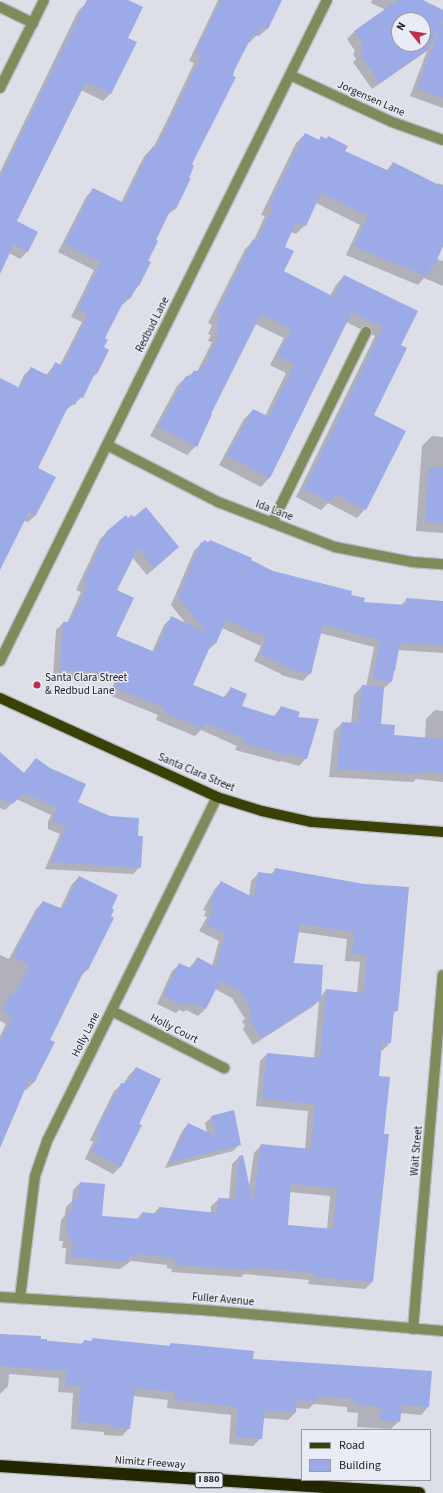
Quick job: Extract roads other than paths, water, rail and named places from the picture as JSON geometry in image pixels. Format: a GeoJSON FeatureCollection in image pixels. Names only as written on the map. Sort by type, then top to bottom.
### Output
{"type":"FeatureCollection","features":[{"type":"Feature","properties":{"kind":"highway","name":"Nimitz Freeway"},"geometry":{"type":"LineString","coordinates":[[0,1466],[419,1493]]}},
{"type":"Feature","properties":{"kind":"main road","name":"Santa Clara Street"},"geometry":{"type":"LineString","coordinates":[[0,698],[217,797],[262,811],[311,822],[443,832]]}},
{"type":"Feature","properties":{"kind":"street"},"geometry":{"type":"LineString","coordinates":[[0,88],[44,0]]}},
{"type":"Feature","properties":{"kind":"street","name":"Redbud Lane"},"geometry":{"type":"LineString","coordinates":[[0,661],[292,76],[328,0]]}},
{"type":"Feature","properties":{"kind":"street"},"geometry":{"type":"LineString","coordinates":[[0,7],[32,23]]}},
{"type":"Feature","properties":{"kind":"street","name":"Jorgensen Lane"},"geometry":{"type":"LineString","coordinates":[[292,76],[392,122],[443,140]]}},
{"type":"Feature","properties":{"kind":"street"},"geometry":{"type":"LineString","coordinates":[[272,523],[366,332]]}},
{"type":"Feature","properties":{"kind":"street","name":"Ida Lane"},"geometry":{"type":"LineString","coordinates":[[107,445],[218,502],[335,547],[412,562],[443,564]]}},
{"type":"Feature","properties":{"kind":"street","name":"Holly Lane"},"geometry":{"type":"LineString","coordinates":[[20,1298],[35,1176],[48,1139],[217,797]]}},
{"type":"Feature","properties":{"kind":"street","name":"Wait Street"},"geometry":{"type":"LineString","coordinates":[[413,1329],[439,1089],[443,975]]}},
{"type":"Feature","properties":{"kind":"street","name":"Holly Court"},"geometry":{"type":"LineString","coordinates":[[112,1011],[224,1068]]}},
{"type":"Feature","properties":{"kind":"street","name":"Fuller Avenue"},"geometry":{"type":"LineString","coordinates":[[0,1296],[203,1310],[443,1331]]}},
{"type":"Feature","properties":{"kind":"place","name":"Santa Clara Street & Redbud Lane"},"geometry":{"type":"Point","coordinates":[37,685]}}]}
